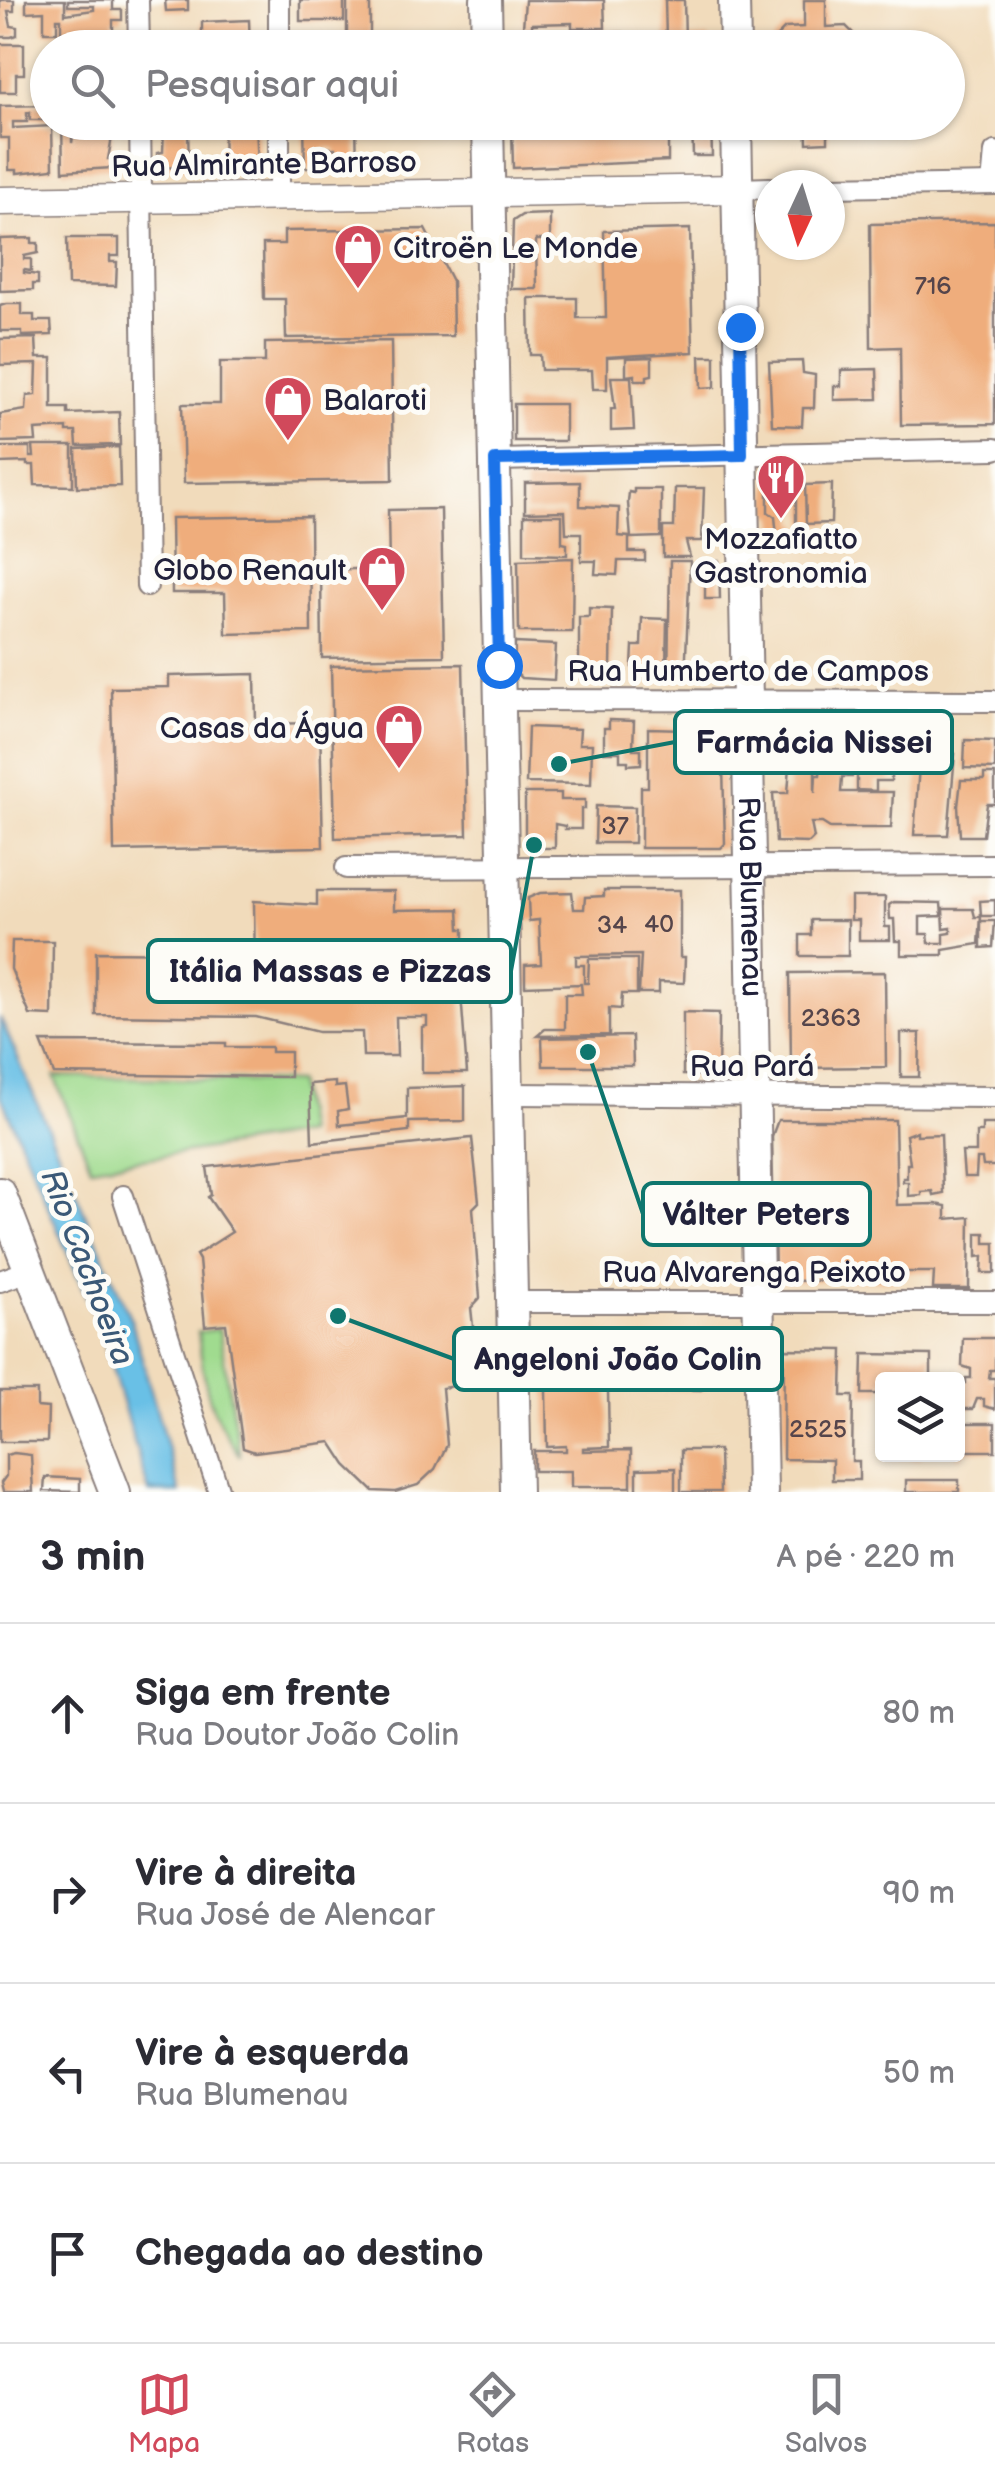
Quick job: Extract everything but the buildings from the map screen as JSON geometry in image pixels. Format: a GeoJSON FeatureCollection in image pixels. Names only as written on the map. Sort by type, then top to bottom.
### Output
{"type":"FeatureCollection","features":[{"type":"Feature","properties":{"kind":"main road"},"geometry":{"type":"LineString","coordinates":[[486,0],[487,30]]}},
{"type":"Feature","properties":{"kind":"main road"},"geometry":{"type":"LineString","coordinates":[[734,0],[735,30]]}},
{"type":"Feature","properties":{"kind":"main road"},"geometry":{"type":"LineString","coordinates":[[489,140],[516,1492]]}},
{"type":"Feature","properties":{"kind":"main road","name":"Rua Blumenau"},"geometry":{"type":"LineString","coordinates":[[737,140],[762,1492]]}},
{"type":"Feature","properties":{"kind":"main road"},"geometry":{"type":"LineString","coordinates":[[0,1193],[114,1492]]}},
{"type":"Feature","properties":{"kind":"street"},"geometry":{"type":"LineString","coordinates":[[138,0],[139,30]]}},
{"type":"Feature","properties":{"kind":"street"},"geometry":{"type":"LineString","coordinates":[[279,0],[279,30]]}},
{"type":"Feature","properties":{"kind":"street"},"geometry":{"type":"LineString","coordinates":[[140,140],[148,586]]}},
{"type":"Feature","properties":{"kind":"street"},"geometry":{"type":"LineString","coordinates":[[279,140],[279,196]]}},
{"type":"Feature","properties":{"kind":"street"},"geometry":{"type":"LineString","coordinates":[[845,187],[994,184],[995,152]]}},
{"type":"Feature","properties":{"kind":"street","name":"Rua Almirante Barroso"},"geometry":{"type":"LineString","coordinates":[[0,202],[755,188]]}},
{"type":"Feature","properties":{"kind":"street"},"geometry":{"type":"LineString","coordinates":[[495,460],[995,449]]}},
{"type":"Feature","properties":{"kind":"street","name":"Rua Humberto de Campos"},"geometry":{"type":"LineString","coordinates":[[500,700],[995,701]]}},
{"type":"Feature","properties":{"kind":"street"},"geometry":{"type":"LineString","coordinates":[[346,868],[995,865]]}},
{"type":"Feature","properties":{"kind":"street","name":"Rua Pará"},"geometry":{"type":"LineString","coordinates":[[508,1094],[995,1097]]}},
{"type":"Feature","properties":{"kind":"street"},"geometry":{"type":"LineString","coordinates":[[123,1196],[219,1492]]}},
{"type":"Feature","properties":{"kind":"street"},"geometry":{"type":"LineString","coordinates":[[0,1281],[31,1270]]}},
{"type":"Feature","properties":{"kind":"street","name":"Rua Alvarenga Peixoto"},"geometry":{"type":"LineString","coordinates":[[512,1302],[995,1302]]}},
{"type":"Feature","properties":{"kind":"green space"},"geometry":{"type":"Polygon","coordinates":[[[54,1076],[297,1082],[306,1134],[91,1167],[54,1076]]]}},
{"type":"Feature","properties":{"kind":"green space"},"geometry":{"type":"Polygon","coordinates":[[[219,1329],[240,1456],[214,1411],[203,1368],[198,1332],[219,1329]]]}},
{"type":"Feature","properties":{"kind":"water","name":"Rio Cachoeira"},"geometry":{"type":"Polygon","coordinates":[[[0,1017],[131,1320],[180,1492],[149,1492],[101,1331],[0,1094],[0,1017]]]}},
{"type":"Feature","properties":{"kind":"place","name":"Citroën Le Monde"},"geometry":{"type":"Point","coordinates":[358,290]}},
{"type":"Feature","properties":{"kind":"place","name":"Balaroti"},"geometry":{"type":"Point","coordinates":[288,442]}},
{"type":"Feature","properties":{"kind":"place","name":"Mozzafiatto Gastronomia"},"geometry":{"type":"Point","coordinates":[781,520]}},
{"type":"Feature","properties":{"kind":"place","name":"Globo Renault"},"geometry":{"type":"Point","coordinates":[382,612]}},
{"type":"Feature","properties":{"kind":"place","name":"Farmácia Nissei"},"geometry":{"type":"Point","coordinates":[559,764]}},
{"type":"Feature","properties":{"kind":"place","name":"Casas da Água"},"geometry":{"type":"Point","coordinates":[399,770]}},
{"type":"Feature","properties":{"kind":"place","name":"Itália Massas e Pizzas"},"geometry":{"type":"Point","coordinates":[534,845]}},
{"type":"Feature","properties":{"kind":"place","name":"Válter Peters"},"geometry":{"type":"Point","coordinates":[588,1052]}},
{"type":"Feature","properties":{"kind":"place","name":"Angeloni João Colin"},"geometry":{"type":"Point","coordinates":[338,1316]}},
{"type":"Feature","properties":{"kind":"route"},"geometry":{"type":"LineString","coordinates":[[499,665],[495,460],[742,455],[740,327]]}}]}
